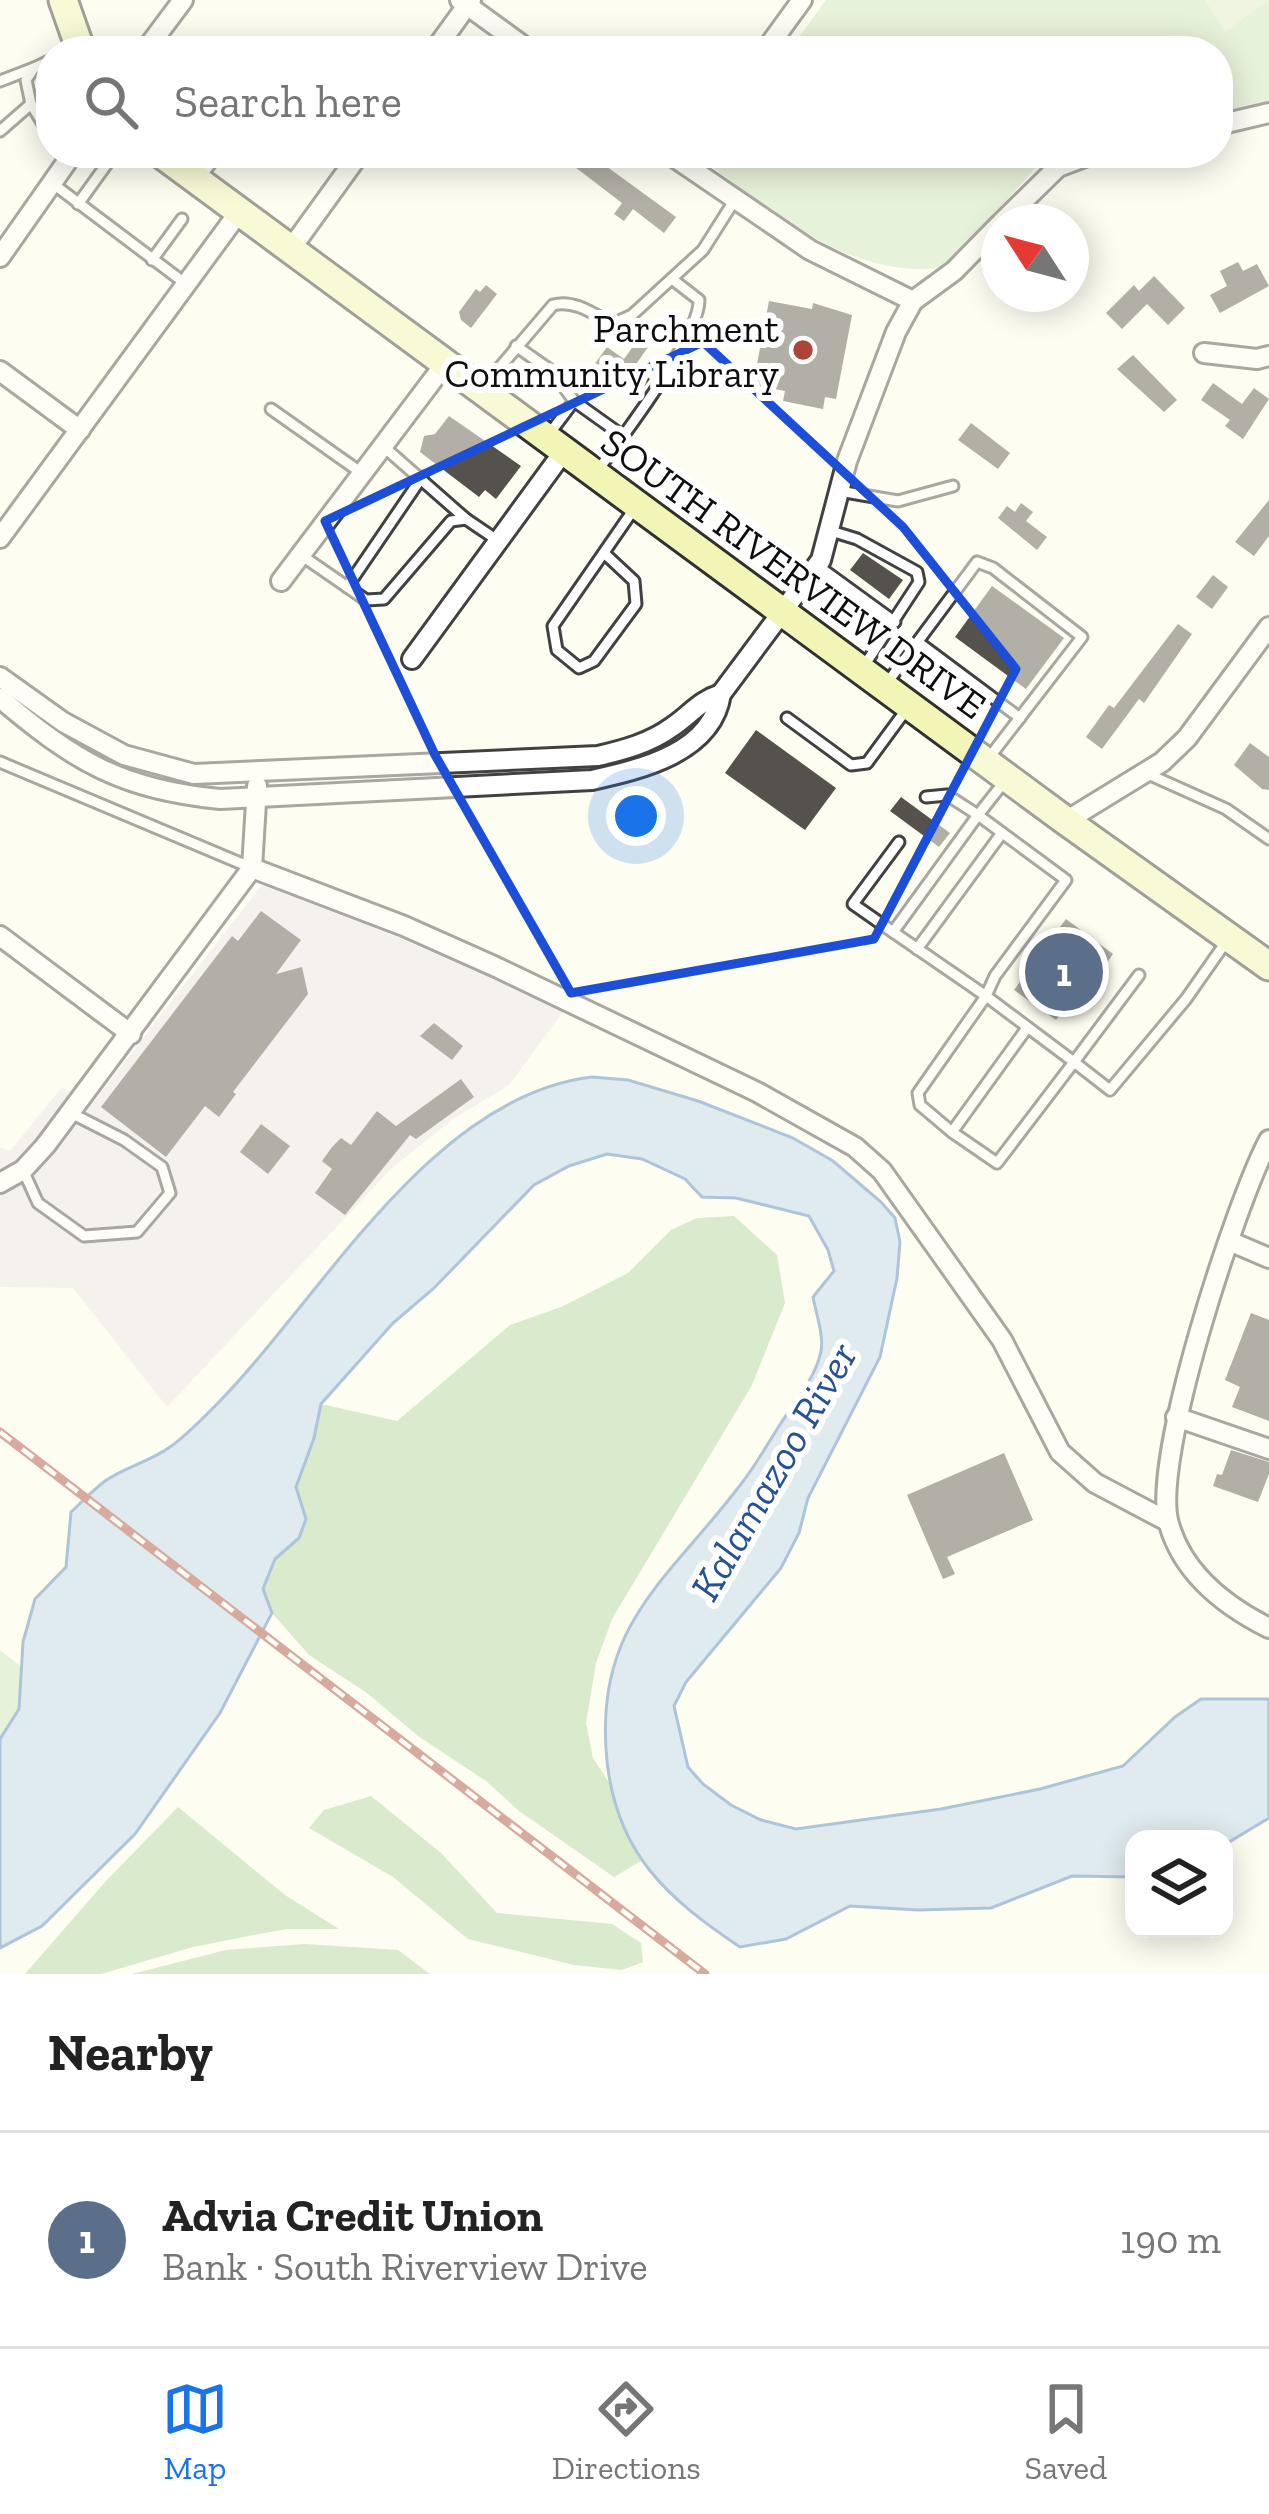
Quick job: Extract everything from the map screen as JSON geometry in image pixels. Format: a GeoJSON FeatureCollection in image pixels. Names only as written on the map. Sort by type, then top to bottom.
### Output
{"type":"FeatureCollection","features":[{"type":"Feature","properties":{"kind":"street"},"geometry":{"type":"LineString","coordinates":[[63,0],[73,36]]}},
{"type":"Feature","properties":{"kind":"street"},"geometry":{"type":"LineString","coordinates":[[157,36],[183,0]]}},
{"type":"Feature","properties":{"kind":"street"},"geometry":{"type":"LineString","coordinates":[[776,36],[802,0]]}},
{"type":"Feature","properties":{"kind":"street"},"geometry":{"type":"LineString","coordinates":[[444,36],[466,2],[510,36]]}},
{"type":"Feature","properties":{"kind":"street"},"geometry":{"type":"LineString","coordinates":[[1233,121],[1269,113]]}},
{"type":"Feature","properties":{"kind":"street"},"geometry":{"type":"LineString","coordinates":[[0,257],[61,168]]}},
{"type":"Feature","properties":{"kind":"street","name":"SOUTH RIVERVIEW DRIVE"},"geometry":{"type":"LineString","coordinates":[[180,168],[1269,966]]}},
{"type":"Feature","properties":{"kind":"street"},"geometry":{"type":"LineString","coordinates":[[290,250],[349,168]]}},
{"type":"Feature","properties":{"kind":"street"},"geometry":{"type":"LineString","coordinates":[[695,168],[810,250],[913,301]]}},
{"type":"Feature","properties":{"kind":"street"},"geometry":{"type":"LineString","coordinates":[[1020,204],[1057,168]]}},
{"type":"Feature","properties":{"kind":"street"},"geometry":{"type":"LineString","coordinates":[[0,538],[239,212]]}},
{"type":"Feature","properties":{"kind":"street"},"geometry":{"type":"LineString","coordinates":[[0,698],[78,756],[129,784],[176,795],[220,799],[592,781],[639,769],[693,742],[718,713],[721,694],[818,566],[839,491],[896,332],[913,301],[954,271],[981,243]]}},
{"type":"Feature","properties":{"kind":"street"},"geometry":{"type":"LineString","coordinates":[[1204,353],[1269,356]]}},
{"type":"Feature","properties":{"kind":"street"},"geometry":{"type":"LineString","coordinates":[[281,580],[444,365]]}},
{"type":"Feature","properties":{"kind":"street"},"geometry":{"type":"LineString","coordinates":[[0,371],[80,430]]}},
{"type":"Feature","properties":{"kind":"street"},"geometry":{"type":"LineString","coordinates":[[412,659],[498,541],[555,445]]}},
{"type":"Feature","properties":{"kind":"street"},"geometry":{"type":"LineString","coordinates":[[1066,821],[1144,772],[1187,738],[1269,627]]}},
{"type":"Feature","properties":{"kind":"street"},"geometry":{"type":"LineString","coordinates":[[0,677],[63,722],[124,755],[194,774],[598,755],[648,740],[673,727],[704,700],[721,694]]}},
{"type":"Feature","properties":{"kind":"street"},"geometry":{"type":"LineString","coordinates":[[0,1183],[22,1170],[70,1112],[252,868],[258,771]]}},
{"type":"Feature","properties":{"kind":"street"},"geometry":{"type":"LineString","coordinates":[[252,868],[496,967],[757,1093],[855,1147],[881,1171],[1002,1340],[1060,1452],[1095,1483],[1167,1521],[1196,1574],[1234,1610],[1269,1628]]}},
{"type":"Feature","properties":{"kind":"street"},"geometry":{"type":"LineString","coordinates":[[0,935],[130,1034]]}},
{"type":"Feature","properties":{"kind":"street"},"geometry":{"type":"LineString","coordinates":[[1167,1521],[1176,1417],[1229,1241],[1269,1140]]}},
{"type":"Feature","properties":{"kind":"street"},"geometry":{"type":"LineString","coordinates":[[1229,1241],[1269,1258]]}},
{"type":"Feature","properties":{"kind":"street"},"geometry":{"type":"LineString","coordinates":[[1176,1417],[1269,1449]]}},
{"type":"Feature","properties":{"kind":"lane"},"geometry":{"type":"LineString","coordinates":[[0,81],[34,68]]}},
{"type":"Feature","properties":{"kind":"lane"},"geometry":{"type":"LineString","coordinates":[[34,68],[26,80],[36,112]]}},
{"type":"Feature","properties":{"kind":"lane"},"geometry":{"type":"LineString","coordinates":[[0,130],[31,104]]}},
{"type":"Feature","properties":{"kind":"lane"},"geometry":{"type":"LineString","coordinates":[[79,204],[104,168]]}},
{"type":"Feature","properties":{"kind":"lane"},"geometry":{"type":"LineString","coordinates":[[198,181],[208,168]]}},
{"type":"Feature","properties":{"kind":"lane"},"geometry":{"type":"LineString","coordinates":[[52,183],[186,284]]}},
{"type":"Feature","properties":{"kind":"lane"},"geometry":{"type":"LineString","coordinates":[[480,391],[553,305],[562,302],[612,324],[621,323],[703,250],[735,199]]}},
{"type":"Feature","properties":{"kind":"lane"},"geometry":{"type":"LineString","coordinates":[[152,260],[182,219]]}},
{"type":"Feature","properties":{"kind":"lane"},"geometry":{"type":"LineString","coordinates":[[596,474],[652,399],[700,305],[672,279]]}},
{"type":"Feature","properties":{"kind":"lane"},"geometry":{"type":"LineString","coordinates":[[515,346],[553,372],[574,400],[623,436]]}},
{"type":"Feature","properties":{"kind":"lane"},"geometry":{"type":"LineString","coordinates":[[555,445],[574,400]]}},
{"type":"Feature","properties":{"kind":"lane"},"geometry":{"type":"LineString","coordinates":[[271,409],[363,474]]}},
{"type":"Feature","properties":{"kind":"lane"},"geometry":{"type":"LineString","coordinates":[[383,447],[498,541]]}},
{"type":"Feature","properties":{"kind":"lane"},"geometry":{"type":"LineString","coordinates":[[347,587],[422,477]]}},
{"type":"Feature","properties":{"kind":"lane"},"geometry":{"type":"LineString","coordinates":[[839,491],[898,501],[953,486]]}},
{"type":"Feature","properties":{"kind":"lane"},"geometry":{"type":"LineString","coordinates":[[604,553],[634,581],[636,604],[594,662],[579,668],[557,650],[553,626],[637,505]]}},
{"type":"Feature","properties":{"kind":"lane"},"geometry":{"type":"LineString","coordinates":[[301,555],[365,600],[383,599],[452,521],[466,519]]}},
{"type":"Feature","properties":{"kind":"lane"},"geometry":{"type":"LineString","coordinates":[[831,531],[857,539],[917,572],[917,591],[861,670]]}},
{"type":"Feature","properties":{"kind":"lane"},"geometry":{"type":"LineString","coordinates":[[884,687],[977,562],[993,568],[1082,637],[1022,715],[978,815],[893,932]]}},
{"type":"Feature","properties":{"kind":"lane"},"geometry":{"type":"LineString","coordinates":[[818,566],[895,622]]}},
{"type":"Feature","properties":{"kind":"lane"},"geometry":{"type":"LineString","coordinates":[[918,642],[1022,715]]}},
{"type":"Feature","properties":{"kind":"lane"},"geometry":{"type":"LineString","coordinates":[[787,718],[851,765],[860,766],[909,706]]}},
{"type":"Feature","properties":{"kind":"lane"},"geometry":{"type":"LineString","coordinates":[[0,762],[252,868]]}},
{"type":"Feature","properties":{"kind":"lane"},"geometry":{"type":"LineString","coordinates":[[1144,772],[1226,808],[1269,839]]}},
{"type":"Feature","properties":{"kind":"lane"},"geometry":{"type":"LineString","coordinates":[[926,797],[946,796],[1066,880],[995,976],[986,997],[918,1094],[920,1105],[952,1132],[997,1163],[1139,975]]}},
{"type":"Feature","properties":{"kind":"lane"},"geometry":{"type":"LineString","coordinates":[[917,949],[1002,833]]}},
{"type":"Feature","properties":{"kind":"lane"},"geometry":{"type":"LineString","coordinates":[[899,842],[853,904],[1110,1090],[1186,1000],[1229,938]]}},
{"type":"Feature","properties":{"kind":"lane"},"geometry":{"type":"LineString","coordinates":[[952,1132],[1027,1028]]}},
{"type":"Feature","properties":{"kind":"lane"},"geometry":{"type":"LineString","coordinates":[[22,1170],[38,1203],[84,1236],[136,1232],[170,1192],[162,1167],[124,1140],[70,1112]]}},
{"type":"Feature","properties":{"kind":"highlighted area"},"geometry":{"type":"Polygon","coordinates":[[[703,342],[903,527],[1016,669],[874,939],[571,993],[435,755],[325,521],[703,342]]]}},
{"type":"Feature","properties":{"kind":"shaded area"},"geometry":{"type":"Polygon","coordinates":[[[265,881],[565,1009],[509,1085],[452,1120],[392,1168],[167,1407],[73,1288],[0,1287],[0,1147],[10,1151],[62,1087],[91,1105],[265,881]]]}},
{"type":"Feature","properties":{"kind":"green space"},"geometry":{"type":"Polygon","coordinates":[[[826,0],[1269,0],[1269,103],[1233,111],[1233,36],[800,36],[826,0]]]}},
{"type":"Feature","properties":{"kind":"green space"},"geometry":{"type":"Polygon","coordinates":[[[1205,0],[1269,0],[1225,32],[1205,0]]]}},
{"type":"Feature","properties":{"kind":"green space"},"geometry":{"type":"Polygon","coordinates":[[[714,168],[1035,168],[1004,204],[981,204],[981,230],[949,267],[881,264],[849,254],[790,223],[714,168]]]}},
{"type":"Feature","properties":{"kind":"green space"},"geometry":{"type":"Polygon","coordinates":[[[734,1216],[777,1255],[785,1303],[752,1385],[612,1619],[596,1663],[586,1723],[593,1758],[610,1784],[641,1861],[614,1877],[309,1655],[272,1613],[263,1589],[275,1559],[299,1538],[296,1487],[321,1404],[397,1421],[510,1325],[561,1307],[628,1273],[671,1230],[697,1218],[734,1216]]]}},
{"type":"Feature","properties":{"kind":"green space"},"geometry":{"type":"Polygon","coordinates":[[[0,1650],[23,1668],[19,1709],[0,1739],[0,1650]]]}},
{"type":"Feature","properties":{"kind":"green space"},"geometry":{"type":"Polygon","coordinates":[[[371,1796],[441,1853],[497,1913],[612,1924],[641,1943],[643,1962],[622,1970],[574,1965],[468,1939],[393,1877],[309,1828],[324,1810],[371,1796]]]}},
{"type":"Feature","properties":{"kind":"green space"},"geometry":{"type":"Polygon","coordinates":[[[178,1807],[285,1895],[339,1929],[287,1929],[254,1935],[101,1974],[25,1974],[105,1882],[178,1807]]]}},
{"type":"Feature","properties":{"kind":"green space"},"geometry":{"type":"Polygon","coordinates":[[[305,1944],[398,1950],[430,1974],[132,1974],[226,1950],[305,1944]]]}},
{"type":"Feature","properties":{"kind":"water","name":"Kalamazoo River"},"geometry":{"type":"Polygon","coordinates":[[[592,1077],[628,1080],[698,1101],[793,1138],[833,1161],[895,1218],[900,1242],[897,1278],[880,1357],[808,1498],[799,1533],[781,1568],[686,1682],[674,1706],[688,1767],[703,1784],[761,1820],[796,1829],[941,1809],[1123,1766],[1201,1699],[1269,1699],[1269,1818],[1233,1840],[1233,1830],[1125,1830],[1125,1877],[1072,1876],[991,1908],[850,1906],[786,1939],[740,1947],[668,1891],[634,1848],[613,1794],[606,1714],[612,1674],[641,1608],[746,1477],[810,1380],[822,1345],[813,1297],[834,1271],[809,1216],[736,1198],[702,1197],[685,1179],[642,1159],[607,1154],[569,1166],[534,1185],[433,1289],[393,1323],[321,1404],[296,1487],[306,1519],[299,1538],[275,1559],[263,1589],[272,1613],[220,1713],[135,1834],[42,1926],[0,1948],[0,1739],[19,1709],[23,1642],[35,1599],[66,1567],[71,1512],[105,1481],[183,1437],[257,1359],[384,1207],[430,1161],[480,1121],[534,1092],[592,1077]]]}},
{"type":"Feature","properties":{"kind":"building"},"geometry":{"type":"Polygon","coordinates":[[[576,168],[609,168],[676,217],[664,233],[633,209],[624,221],[614,214],[622,203],[576,168]]]}},
{"type":"Feature","properties":{"kind":"building"},"geometry":{"type":"Polygon","coordinates":[[[1238,262],[1243,271],[1257,264],[1269,286],[1220,313],[1210,295],[1227,286],[1220,271],[1238,262]]]}},
{"type":"Feature","properties":{"kind":"building"},"geometry":{"type":"Polygon","coordinates":[[[1154,276],[1185,308],[1168,325],[1147,304],[1122,329],[1106,313],[1134,285],[1139,291],[1154,276]]]}},
{"type":"Feature","properties":{"kind":"building"},"geometry":{"type":"Polygon","coordinates":[[[486,285],[497,294],[471,328],[459,312],[476,289],[480,292],[486,285]]]}},
{"type":"Feature","properties":{"kind":"building","name":"Parchment Community Library"},"geometry":{"type":"Polygon","coordinates":[[[769,301],[812,309],[813,303],[852,315],[836,399],[825,397],[823,409],[783,401],[785,391],[753,385],[769,301]]]}},
{"type":"Feature","properties":{"kind":"building"},"geometry":{"type":"Polygon","coordinates":[[[642,334],[653,340],[634,367],[650,379],[637,396],[594,365],[607,347],[624,359],[642,334]]]}},
{"type":"Feature","properties":{"kind":"building"},"geometry":{"type":"Polygon","coordinates":[[[1133,355],[1177,400],[1164,412],[1117,369],[1133,355]]]}},
{"type":"Feature","properties":{"kind":"building"},"geometry":{"type":"Polygon","coordinates":[[[1213,383],[1242,404],[1254,388],[1269,399],[1243,439],[1225,426],[1230,420],[1201,400],[1213,383]]]}},
{"type":"Feature","properties":{"kind":"building"},"geometry":{"type":"Polygon","coordinates":[[[449,416],[521,466],[496,499],[485,490],[479,497],[420,452],[424,436],[435,434],[449,416]]]}},
{"type":"Feature","properties":{"kind":"building"},"geometry":{"type":"Polygon","coordinates":[[[971,423],[1010,453],[998,469],[958,440],[971,423]]]}},
{"type":"Feature","properties":{"kind":"building"},"geometry":{"type":"Polygon","coordinates":[[[1269,500],[1269,536],[1254,556],[1235,542],[1269,500]]]}},
{"type":"Feature","properties":{"kind":"building"},"geometry":{"type":"Polygon","coordinates":[[[1021,503],[1033,512],[1026,521],[1047,537],[1037,550],[998,518],[1007,506],[1015,512],[1021,503]]]}},
{"type":"Feature","properties":{"kind":"building"},"geometry":{"type":"Polygon","coordinates":[[[863,553],[903,580],[889,599],[850,570],[863,553]]]}},
{"type":"Feature","properties":{"kind":"building"},"geometry":{"type":"Polygon","coordinates":[[[1213,575],[1228,587],[1212,609],[1196,597],[1213,575]]]}},
{"type":"Feature","properties":{"kind":"building"},"geometry":{"type":"Polygon","coordinates":[[[992,586],[1064,638],[1026,689],[955,637],[992,586]]]}},
{"type":"Feature","properties":{"kind":"building"},"geometry":{"type":"Polygon","coordinates":[[[1178,624],[1192,634],[1144,703],[1139,699],[1102,749],[1086,737],[1178,624]]]}},
{"type":"Feature","properties":{"kind":"building"},"geometry":{"type":"Polygon","coordinates":[[[756,730],[836,788],[805,830],[725,773],[756,730]]]}},
{"type":"Feature","properties":{"kind":"building"},"geometry":{"type":"Polygon","coordinates":[[[1250,743],[1269,757],[1269,790],[1234,765],[1250,743]]]}},
{"type":"Feature","properties":{"kind":"building"},"geometry":{"type":"Polygon","coordinates":[[[901,797],[950,833],[939,847],[890,811],[901,797]]]}},
{"type":"Feature","properties":{"kind":"building"},"geometry":{"type":"Polygon","coordinates":[[[261,911],[301,940],[276,974],[302,967],[308,994],[219,1117],[205,1106],[166,1157],[101,1107],[232,936],[238,941],[261,911]]]}},
{"type":"Feature","properties":{"kind":"building"},"geometry":{"type":"Polygon","coordinates":[[[1066,919],[1113,954],[1069,1017],[1062,1012],[1056,1020],[1014,990],[1066,919]]]}},
{"type":"Feature","properties":{"kind":"building"},"geometry":{"type":"Polygon","coordinates":[[[434,1023],[463,1046],[452,1060],[420,1036],[434,1023]]]}},
{"type":"Feature","properties":{"kind":"building"},"geometry":{"type":"Polygon","coordinates":[[[461,1079],[474,1097],[416,1139],[410,1135],[345,1215],[315,1193],[332,1169],[322,1161],[341,1138],[351,1145],[377,1111],[396,1126],[461,1079]]]}},
{"type":"Feature","properties":{"kind":"building"},"geometry":{"type":"Polygon","coordinates":[[[261,1124],[290,1146],[268,1174],[240,1152],[261,1124]]]}},
{"type":"Feature","properties":{"kind":"building"},"geometry":{"type":"Polygon","coordinates":[[[1251,1313],[1269,1320],[1269,1421],[1232,1407],[1240,1387],[1225,1380],[1251,1313]]]}},
{"type":"Feature","properties":{"kind":"building"},"geometry":{"type":"Polygon","coordinates":[[[1231,1450],[1269,1462],[1258,1502],[1213,1486],[1231,1450]]]}},
{"type":"Feature","properties":{"kind":"building"},"geometry":{"type":"Polygon","coordinates":[[[1004,1453],[1033,1520],[947,1557],[955,1574],[943,1579],[907,1495],[1004,1453]]]}},
{"type":"Feature","properties":{"kind":"railway"},"geometry":{"type":"LineString","coordinates":[[0,1432],[705,1974]]}},
{"type":"Feature","properties":{"kind":"place","name":"Parchment Community Library"},"geometry":{"type":"Point","coordinates":[803,350]}},
{"type":"Feature","properties":{"kind":"place","name":"Advia Credit Union"},"geometry":{"type":"Point","coordinates":[1064,972]}}]}
